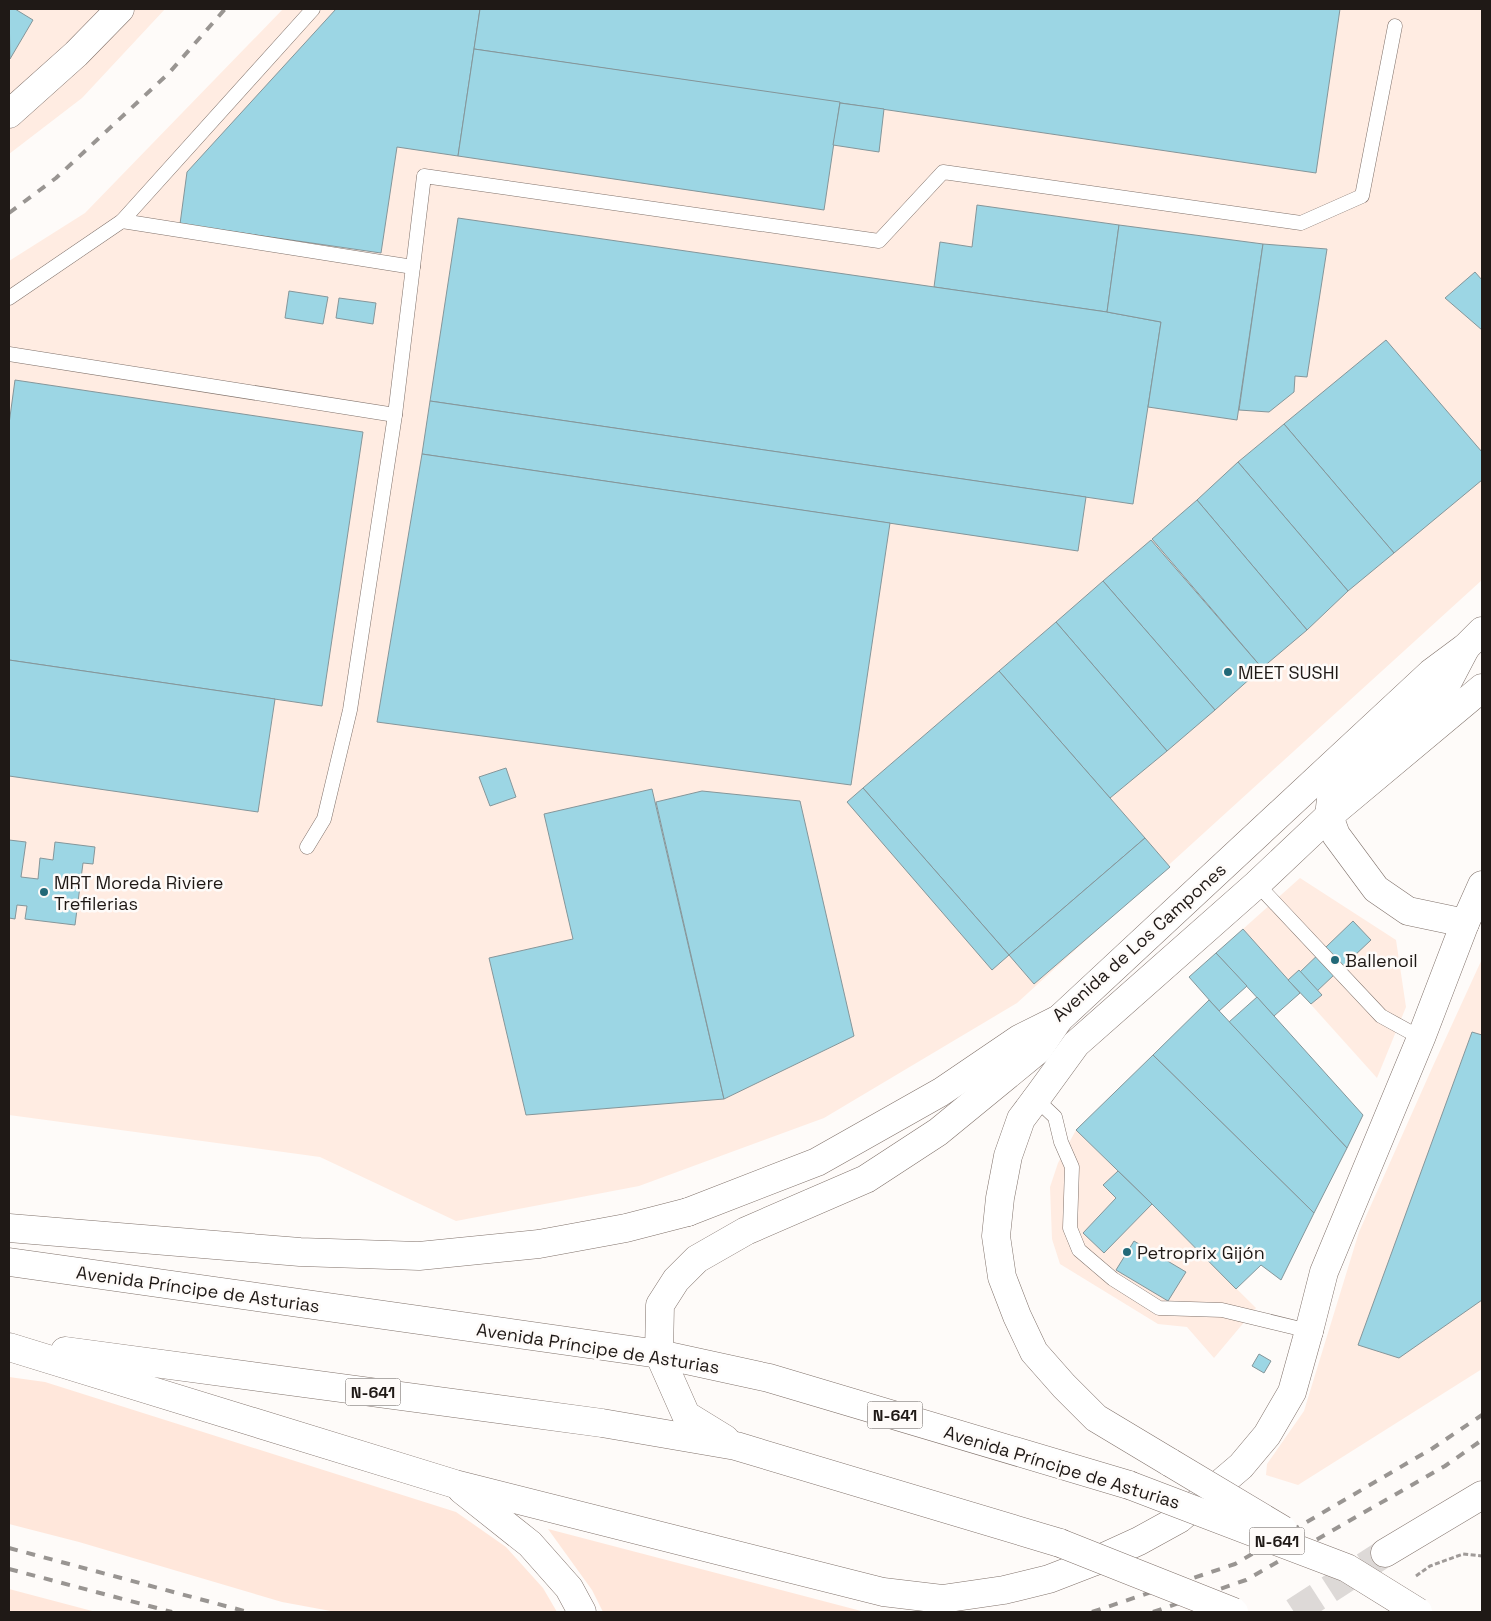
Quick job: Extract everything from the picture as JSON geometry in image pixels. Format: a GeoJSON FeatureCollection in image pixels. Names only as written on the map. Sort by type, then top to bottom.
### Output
{"type":"FeatureCollection","features":[{"type":"Feature","properties":{"kind":"main road"},"geometry":{"type":"LineString","coordinates":[[9,114],[76,54],[120,9]]}},
{"type":"Feature","properties":{"kind":"main road","name":"Avenida de Los Campones"},"geometry":{"type":"LineString","coordinates":[[1329,816],[1332,791],[1445,688],[1474,639]]}},
{"type":"Feature","properties":{"kind":"main road","name":"Avenida de Los Campones"},"geometry":{"type":"LineString","coordinates":[[9,1228],[300,1252],[419,1256],[539,1244],[626,1228],[688,1212],[817,1162],[941,1092],[1019,1038],[1059,1019],[1431,673],[1474,639]]}},
{"type":"Feature","properties":{"kind":"main road","name":"Avenida de Los Campones"},"geometry":{"type":"LineString","coordinates":[[1347,1568],[1096,1418],[1064,1386],[1034,1352],[1017,1316],[1002,1277],[996,1236],[1000,1198],[1008,1156],[1021,1119],[1076,1044],[1258,884],[1329,816],[1482,688]]}},
{"type":"Feature","properties":{"kind":"main road"},"geometry":{"type":"LineString","coordinates":[[1329,816],[1336,835],[1376,890],[1408,911],[1465,922]]}},
{"type":"Feature","properties":{"kind":"main road"},"geometry":{"type":"LineString","coordinates":[[9,1347],[455,1484],[883,1592],[942,1599],[1004,1590],[1049,1579],[1139,1541],[1179,1519],[1241,1466],[1267,1435],[1292,1392],[1310,1331],[1324,1272],[1421,1038],[1465,922],[1482,885]]}},
{"type":"Feature","properties":{"kind":"main road"},"geometry":{"type":"LineString","coordinates":[[736,1446],[686,1415],[659,1354],[660,1305],[676,1280],[697,1258],[746,1231],[866,1179],[938,1132],[1038,1050],[1059,1019]]}},
{"type":"Feature","properties":{"kind":"main road","name":"Avenida Príncipe de Asturias"},"geometry":{"type":"LineString","coordinates":[[9,1262],[659,1354],[769,1378],[1129,1485],[1347,1568],[1418,1612]]}},
{"type":"Feature","properties":{"kind":"main road","name":"N-641"},"geometry":{"type":"LineString","coordinates":[[9,1343],[602,1423],[736,1446],[1060,1543],[1234,1612]]}},
{"type":"Feature","properties":{"kind":"main road"},"geometry":{"type":"LineString","coordinates":[[455,1484],[530,1544],[569,1588],[582,1612]]}},
{"type":"Feature","properties":{"kind":"main road"},"geometry":{"type":"LineString","coordinates":[[1385,1553],[1479,1501]]}},
{"type":"Feature","properties":{"kind":"lane"},"geometry":{"type":"LineString","coordinates":[[9,298],[122,220],[313,9]]}},
{"type":"Feature","properties":{"kind":"lane"},"geometry":{"type":"LineString","coordinates":[[307,847],[324,819],[350,710],[395,415],[424,176],[879,241],[943,172],[1301,223],[1362,196],[1395,26]]}},
{"type":"Feature","properties":{"kind":"lane"},"geometry":{"type":"LineString","coordinates":[[122,220],[413,267]]}},
{"type":"Feature","properties":{"kind":"lane"},"geometry":{"type":"LineString","coordinates":[[9,354],[395,415]]}},
{"type":"Feature","properties":{"kind":"lane"},"geometry":{"type":"LineString","coordinates":[[1258,884],[1381,1016],[1421,1038]]}},
{"type":"Feature","properties":{"kind":"lane"},"geometry":{"type":"LineString","coordinates":[[1036,1099],[1055,1117],[1061,1142],[1072,1168],[1070,1228],[1080,1250],[1113,1279],[1159,1308],[1222,1310],[1310,1331]]}},
{"type":"Feature","properties":{"kind":"shaded area"},"geometry":{"type":"Polygon","coordinates":[[[9,9],[165,9],[82,98],[9,154],[9,9]]]}},
{"type":"Feature","properties":{"kind":"shaded area"},"geometry":{"type":"Polygon","coordinates":[[[283,9],[1482,9],[1482,580],[1017,1003],[824,1118],[639,1186],[456,1221],[320,1157],[9,1115],[9,261],[85,213],[283,9]]]}},
{"type":"Feature","properties":{"kind":"shaded area","name":"Ballenoil"},"geometry":{"type":"Polygon","coordinates":[[[1300,878],[1396,940],[1406,1007],[1377,1078],[1243,929],[1300,878]]]}},
{"type":"Feature","properties":{"kind":"shaded area"},"geometry":{"type":"Polygon","coordinates":[[[1482,959],[1482,1369],[1298,1485],[1266,1475],[1267,1464],[1304,1411],[1359,1232],[1482,959]]]}},
{"type":"Feature","properties":{"kind":"shaded area","name":"Petroprix Gijón"},"geometry":{"type":"Polygon","coordinates":[[[1076,1130],[1256,1308],[1214,1358],[1187,1327],[1158,1324],[1060,1264],[1052,1239],[1050,1187],[1058,1163],[1076,1130]]]}},
{"type":"Feature","properties":{"kind":"shaded area"},"geometry":{"type":"Polygon","coordinates":[[[9,1377],[45,1382],[456,1512],[506,1547],[543,1588],[557,1612],[336,1612],[282,1602],[79,1542],[9,1524],[9,1377]]]}},
{"type":"Feature","properties":{"kind":"shaded area"},"geometry":{"type":"Polygon","coordinates":[[[548,1529],[865,1612],[603,1612],[592,1590],[548,1529]]]}},
{"type":"Feature","properties":{"kind":"shaded area"},"geometry":{"type":"Polygon","coordinates":[[[9,1589],[96,1612],[9,1612],[9,1589]]]}},
{"type":"Feature","properties":{"kind":"building"},"geometry":{"type":"Polygon","coordinates":[[[9,9],[15,9],[33,20],[10,59],[9,9]]]}},
{"type":"Feature","properties":{"kind":"building"},"geometry":{"type":"Polygon","coordinates":[[[336,9],[480,9],[458,156],[397,147],[381,253],[180,224],[187,172],[336,9]]]}},
{"type":"Feature","properties":{"kind":"building"},"geometry":{"type":"Polygon","coordinates":[[[480,9],[1340,9],[1316,173],[474,49],[480,9]]]}},
{"type":"Feature","properties":{"kind":"building"},"geometry":{"type":"Polygon","coordinates":[[[474,49],[840,102],[824,210],[458,156],[474,49]]]}},
{"type":"Feature","properties":{"kind":"building"},"geometry":{"type":"Polygon","coordinates":[[[840,103],[884,109],[879,152],[833,145],[840,103]]]}},
{"type":"Feature","properties":{"kind":"building"},"geometry":{"type":"Polygon","coordinates":[[[977,205],[1119,225],[1107,312],[934,287],[940,242],[972,247],[977,205]]]}},
{"type":"Feature","properties":{"kind":"building"},"geometry":{"type":"Polygon","coordinates":[[[458,218],[1107,312],[1161,322],[1133,504],[430,401],[458,218]]]}},
{"type":"Feature","properties":{"kind":"building"},"geometry":{"type":"Polygon","coordinates":[[[1119,225],[1263,244],[1237,420],[1148,407],[1161,322],[1107,312],[1119,225]]]}},
{"type":"Feature","properties":{"kind":"building"},"geometry":{"type":"Polygon","coordinates":[[[1263,244],[1327,249],[1307,377],[1295,376],[1294,392],[1269,412],[1239,410],[1263,244]]]}},
{"type":"Feature","properties":{"kind":"building"},"geometry":{"type":"Polygon","coordinates":[[[1475,272],[1482,280],[1482,330],[1445,298],[1475,272]]]}},
{"type":"Feature","properties":{"kind":"building"},"geometry":{"type":"Polygon","coordinates":[[[289,291],[328,297],[323,324],[285,318],[289,291]]]}},
{"type":"Feature","properties":{"kind":"building"},"geometry":{"type":"Polygon","coordinates":[[[339,298],[376,303],[373,324],[336,318],[339,298]]]}},
{"type":"Feature","properties":{"kind":"building"},"geometry":{"type":"Polygon","coordinates":[[[1386,340],[1482,452],[1482,480],[1394,553],[1284,424],[1386,340]]]}},
{"type":"Feature","properties":{"kind":"building"},"geometry":{"type":"Polygon","coordinates":[[[15,380],[363,432],[322,706],[9,660],[9,424],[15,380]]]}},
{"type":"Feature","properties":{"kind":"building"},"geometry":{"type":"Polygon","coordinates":[[[430,401],[1086,497],[1078,551],[422,454],[430,401]]]}},
{"type":"Feature","properties":{"kind":"building"},"geometry":{"type":"Polygon","coordinates":[[[1284,424],[1394,553],[1348,591],[1238,462],[1284,424]]]}},
{"type":"Feature","properties":{"kind":"building"},"geometry":{"type":"Polygon","coordinates":[[[422,454],[890,523],[851,785],[377,722],[422,454]]]}},
{"type":"Feature","properties":{"kind":"building"},"geometry":{"type":"Polygon","coordinates":[[[1238,462],[1348,591],[1307,630],[1197,500],[1238,462]]]}},
{"type":"Feature","properties":{"kind":"building"},"geometry":{"type":"Polygon","coordinates":[[[1197,500],[1307,630],[1262,668],[1152,539],[1197,500]]]}},
{"type":"Feature","properties":{"kind":"building"},"geometry":{"type":"Polygon","coordinates":[[[1151,540],[1262,668],[1215,710],[1103,581],[1151,540]]]}},
{"type":"Feature","properties":{"kind":"building"},"geometry":{"type":"Polygon","coordinates":[[[1103,581],[1215,710],[1167,751],[1056,622],[1103,581]]]}},
{"type":"Feature","properties":{"kind":"building"},"geometry":{"type":"Polygon","coordinates":[[[1056,622],[1167,751],[1110,798],[999,671],[1056,622]]]}},
{"type":"Feature","properties":{"kind":"building"},"geometry":{"type":"Polygon","coordinates":[[[9,660],[275,699],[258,812],[9,776],[9,660]]]}},
{"type":"Feature","properties":{"kind":"building"},"geometry":{"type":"Polygon","coordinates":[[[999,671],[1145,838],[1009,955],[863,788],[999,671]]]}},
{"type":"Feature","properties":{"kind":"building"},"geometry":{"type":"Polygon","coordinates":[[[506,768],[516,797],[490,806],[479,777],[506,768]]]}},
{"type":"Feature","properties":{"kind":"building"},"geometry":{"type":"Polygon","coordinates":[[[863,788],[1009,955],[992,970],[847,802],[863,788]]]}},
{"type":"Feature","properties":{"kind":"building"},"geometry":{"type":"Polygon","coordinates":[[[652,789],[724,1099],[526,1115],[489,958],[573,939],[544,814],[652,789]]]}},
{"type":"Feature","properties":{"kind":"building"},"geometry":{"type":"Polygon","coordinates":[[[702,791],[800,801],[854,1036],[724,1099],[656,802],[702,791]]]}},
{"type":"Feature","properties":{"kind":"building"},"geometry":{"type":"Polygon","coordinates":[[[1145,838],[1170,867],[1034,984],[1009,955],[1145,838]]]}},
{"type":"Feature","properties":{"kind":"building","name":"MRT Moreda Riviere Trefilerias"},"geometry":{"type":"Polygon","coordinates":[[[9,840],[26,842],[21,877],[38,879],[40,858],[53,860],[55,842],[95,847],[93,864],[83,863],[75,925],[25,919],[27,906],[17,905],[15,919],[9,918],[9,840]]]}},
{"type":"Feature","properties":{"kind":"building"},"geometry":{"type":"Polygon","coordinates":[[[1353,921],[1371,940],[1316,992],[1299,973],[1353,921]]]}},
{"type":"Feature","properties":{"kind":"building"},"geometry":{"type":"Polygon","coordinates":[[[1243,929],[1300,993],[1274,1016],[1216,953],[1243,929]]]}},
{"type":"Feature","properties":{"kind":"building"},"geometry":{"type":"Polygon","coordinates":[[[1216,953],[1247,986],[1219,1011],[1189,977],[1216,953]]]}},
{"type":"Feature","properties":{"kind":"building"},"geometry":{"type":"Polygon","coordinates":[[[1299,970],[1322,995],[1311,1004],[1288,980],[1299,970]]]}},
{"type":"Feature","properties":{"kind":"building"},"geometry":{"type":"Polygon","coordinates":[[[1257,997],[1363,1115],[1347,1148],[1229,1022],[1257,997]]]}},
{"type":"Feature","properties":{"kind":"building"},"geometry":{"type":"Polygon","coordinates":[[[1209,1000],[1347,1148],[1314,1213],[1153,1055],[1209,1000]]]}},
{"type":"Feature","properties":{"kind":"building"},"geometry":{"type":"Polygon","coordinates":[[[1472,1032],[1482,1035],[1482,1300],[1399,1358],[1358,1345],[1472,1032]]]}},
{"type":"Feature","properties":{"kind":"building"},"geometry":{"type":"Polygon","coordinates":[[[1153,1055],[1314,1213],[1281,1280],[1261,1265],[1236,1289],[1076,1130],[1153,1055]]]}},
{"type":"Feature","properties":{"kind":"building"},"geometry":{"type":"Polygon","coordinates":[[[1118,1171],[1152,1204],[1104,1253],[1083,1233],[1116,1198],[1103,1185],[1118,1171]]]}},
{"type":"Feature","properties":{"kind":"building"},"geometry":{"type":"Polygon","coordinates":[[[1134,1241],[1186,1272],[1168,1301],[1116,1270],[1134,1241]]]}},
{"type":"Feature","properties":{"kind":"building"},"geometry":{"type":"Polygon","coordinates":[[[1259,1354],[1271,1361],[1264,1373],[1252,1366],[1259,1354]]]}},
{"type":"Feature","properties":{"kind":"tunnel"},"geometry":{"type":"LineString","coordinates":[[1294,1612],[1385,1553]]}},
{"type":"Feature","properties":{"kind":"railway"},"geometry":{"type":"LineString","coordinates":[[9,213],[56,178],[169,73],[225,9]]}},
{"type":"Feature","properties":{"kind":"railway"},"geometry":{"type":"LineString","coordinates":[[1092,1612],[1235,1564],[1433,1448],[1482,1415]]}},
{"type":"Feature","properties":{"kind":"railway"},"geometry":{"type":"LineString","coordinates":[[1153,1612],[1246,1580],[1445,1466],[1482,1440]]}},
{"type":"Feature","properties":{"kind":"railway"},"geometry":{"type":"LineString","coordinates":[[9,1548],[248,1612]]}},
{"type":"Feature","properties":{"kind":"railway"},"geometry":{"type":"LineString","coordinates":[[9,1569],[172,1612]]}},
{"type":"Feature","properties":{"kind":"place","name":"MEET SUSHI"},"geometry":{"type":"Point","coordinates":[1228,672]}},
{"type":"Feature","properties":{"kind":"place","name":"MRT Moreda Riviere Trefilerias"},"geometry":{"type":"Point","coordinates":[44,892]}},
{"type":"Feature","properties":{"kind":"place","name":"Ballenoil"},"geometry":{"type":"Point","coordinates":[1335,960]}},
{"type":"Feature","properties":{"kind":"place","name":"Petroprix Gijón"},"geometry":{"type":"Point","coordinates":[1127,1252]}}]}
